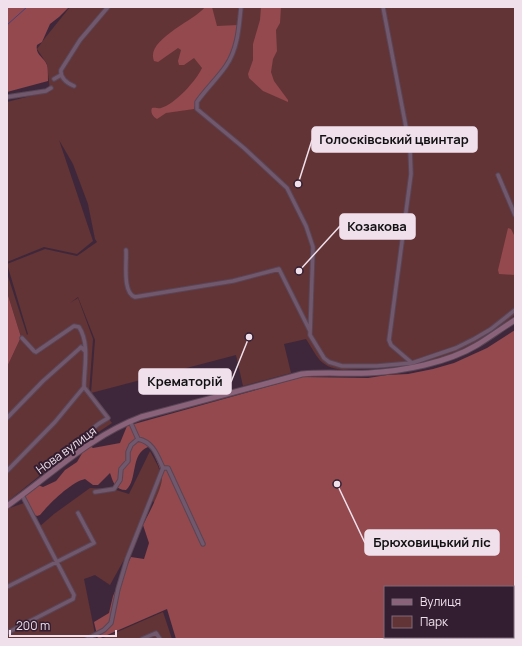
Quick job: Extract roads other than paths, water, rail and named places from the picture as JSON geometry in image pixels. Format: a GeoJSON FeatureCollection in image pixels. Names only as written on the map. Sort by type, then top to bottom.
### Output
{"type":"FeatureCollection","features":[{"type":"Feature","properties":{"kind":"street"},"geometry":{"type":"LineString","coordinates":[[74,86],[67,82],[61,75],[63,66],[76,46],[108,7]]}},
{"type":"Feature","properties":{"kind":"street"},"geometry":{"type":"LineString","coordinates":[[241,7],[239,34],[234,52],[227,66],[197,102],[196,106],[199,112],[220,127],[287,188],[306,226],[313,246],[310,331]]}},
{"type":"Feature","properties":{"kind":"street"},"geometry":{"type":"LineString","coordinates":[[383,7],[410,148],[411,174],[388,340],[391,345],[412,363]]}},
{"type":"Feature","properties":{"kind":"street"},"geometry":{"type":"LineString","coordinates":[[54,78],[61,75]]}},
{"type":"Feature","properties":{"kind":"street"},"geometry":{"type":"LineString","coordinates":[[7,97],[46,91],[50,88]]}},
{"type":"Feature","properties":{"kind":"street"},"geometry":{"type":"LineString","coordinates":[[498,175],[515,215]]}},
{"type":"Feature","properties":{"kind":"street"},"geometry":{"type":"LineString","coordinates":[[126,250],[126,286],[129,294],[135,297],[233,281],[279,269],[310,331],[312,338],[324,358],[334,365],[377,366],[412,363],[456,348],[474,339],[491,329],[515,310]]}},
{"type":"Feature","properties":{"kind":"street","name":"Нова вулиця"},"geometry":{"type":"LineString","coordinates":[[7,506],[94,440],[130,421],[302,374],[390,372],[421,366],[459,354],[476,346],[515,320]]}},
{"type":"Feature","properties":{"kind":"street"},"geometry":{"type":"LineString","coordinates":[[7,471],[55,422],[84,387],[85,351],[81,330],[77,326],[59,335],[36,352],[22,338]]}},
{"type":"Feature","properties":{"kind":"street"},"geometry":{"type":"LineString","coordinates":[[7,418],[43,381],[78,349],[81,348],[85,351]]}},
{"type":"Feature","properties":{"kind":"street"},"geometry":{"type":"LineString","coordinates":[[84,387],[108,418],[92,431],[91,435],[94,440]]}},
{"type":"Feature","properties":{"kind":"street"},"geometry":{"type":"LineString","coordinates":[[130,421],[138,440]]}},
{"type":"Feature","properties":{"kind":"street"},"geometry":{"type":"LineString","coordinates":[[87,639],[104,630],[111,623],[118,589],[127,559],[162,468],[156,451],[146,441],[138,440],[131,445],[128,452],[128,461],[121,469],[120,480],[114,489],[95,492]]}},
{"type":"Feature","properties":{"kind":"street"},"geometry":{"type":"LineString","coordinates":[[162,468],[168,468],[203,544]]}},
{"type":"Feature","properties":{"kind":"street"},"geometry":{"type":"LineString","coordinates":[[7,633],[74,599],[74,595],[22,495]]}},
{"type":"Feature","properties":{"kind":"street"},"geometry":{"type":"LineString","coordinates":[[7,587],[94,543],[78,513]]}},
{"type":"Feature","properties":{"kind":"street"},"geometry":{"type":"LineString","coordinates":[[142,639],[156,633],[160,639]]}},
{"type":"Feature","properties":{"kind":"waterway"},"geometry":{"type":"LineString","coordinates":[[7,25],[27,7]]}},
{"type":"Feature","properties":{"kind":"place","name":"Голосківський цвинтар"},"geometry":{"type":"Point","coordinates":[298,184]}},
{"type":"Feature","properties":{"kind":"place","name":"Козакова"},"geometry":{"type":"Point","coordinates":[299,271]}},
{"type":"Feature","properties":{"kind":"place","name":"Крематорій"},"geometry":{"type":"Point","coordinates":[249,337]}},
{"type":"Feature","properties":{"kind":"place","name":"Брюховицький ліс"},"geometry":{"type":"Point","coordinates":[337,484]}}]}
